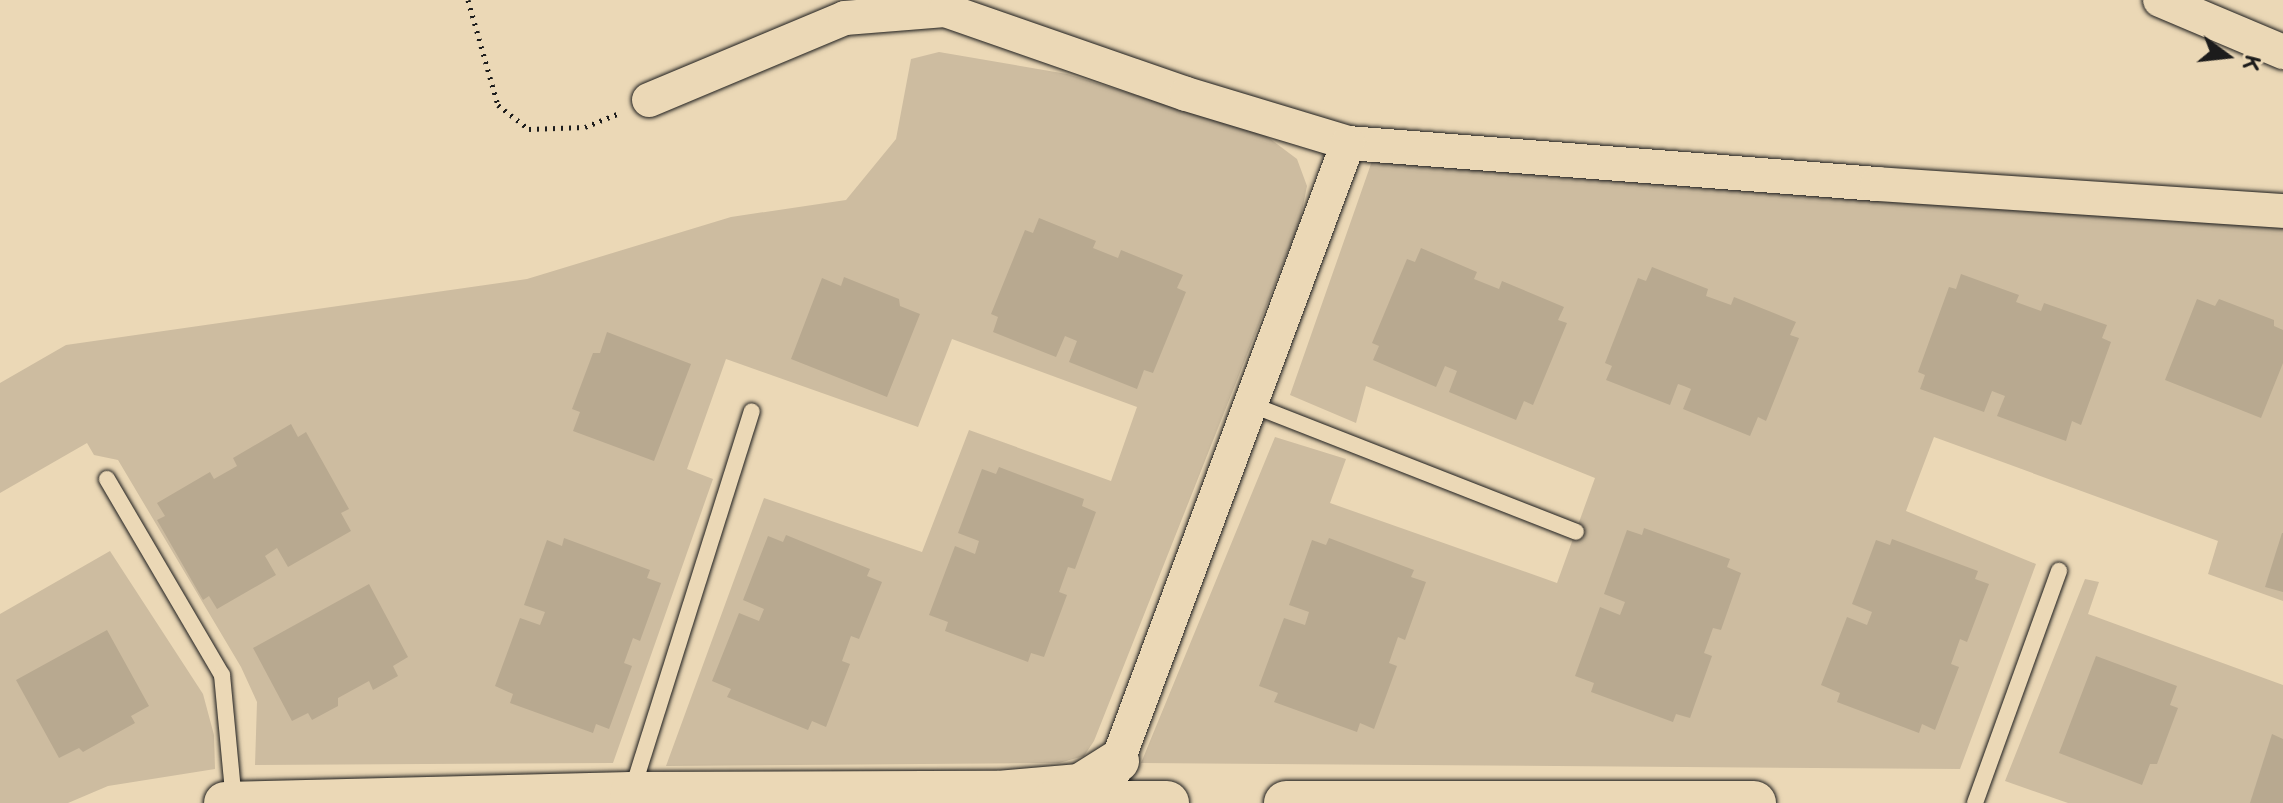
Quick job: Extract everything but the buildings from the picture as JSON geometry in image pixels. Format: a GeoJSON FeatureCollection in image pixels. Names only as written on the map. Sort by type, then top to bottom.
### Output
{"type":"FeatureCollection","features":[{"type":"Feature","properties":{"kind":"main road"},"geometry":{"type":"LineString","coordinates":[[1052,803],[1167,803]]}},
{"type":"Feature","properties":{"kind":"main road"},"geometry":{"type":"LineString","coordinates":[[1286,803],[1754,803]]}},
{"type":"Feature","properties":{"kind":"street"},"geometry":{"type":"LineString","coordinates":[[2160,0],[2283,52]]}},
{"type":"Feature","properties":{"kind":"street"},"geometry":{"type":"LineString","coordinates":[[649,100],[845,9],[945,10],[1186,94],[1348,143],[1877,184],[2283,211]]}},
{"type":"Feature","properties":{"kind":"street"},"geometry":{"type":"LineString","coordinates":[[1102,803],[1348,143]]}},
{"type":"Feature","properties":{"kind":"street"},"geometry":{"type":"LineString","coordinates":[[231,802],[998,792],[1080,785],[1118,761]]}},
{"type":"Feature","properties":{"kind":"lane"},"geometry":{"type":"LineString","coordinates":[[1250,404],[1576,532]]}},
{"type":"Feature","properties":{"kind":"lane"},"geometry":{"type":"LineString","coordinates":[[630,798],[752,411]]}},
{"type":"Feature","properties":{"kind":"lane"},"geometry":{"type":"LineString","coordinates":[[107,479],[222,675],[231,802]]}},
{"type":"Feature","properties":{"kind":"lane"},"geometry":{"type":"LineString","coordinates":[[1975,803],[2059,571]]}},
{"type":"Feature","properties":{"kind":"path"},"geometry":{"type":"LineString","coordinates":[[468,0],[498,105],[529,129],[585,127],[649,100]]}},
{"type":"Feature","properties":{"kind":"shaded area"},"geometry":{"type":"Polygon","coordinates":[[[939,52],[1067,74],[1265,135],[1297,159],[1307,186],[1300,221],[1094,741],[1084,756],[1059,763],[666,766],[764,498],[922,552],[969,430],[1111,481],[1137,407],[952,339],[918,427],[726,359],[687,469],[713,479],[613,763],[255,765],[257,702],[241,667],[118,460],[94,455],[87,443],[0,493],[0,383],[66,345],[527,279],[731,217],[846,200],[896,139],[911,59],[939,52]]]}},
{"type":"Feature","properties":{"kind":"shaded area"},"geometry":{"type":"Polygon","coordinates":[[[1372,161],[2283,225],[2283,601],[2208,574],[2218,541],[1934,437],[1906,511],[2036,564],[1960,769],[1141,763],[1275,437],[1346,459],[1330,503],[1557,583],[1595,478],[1366,386],[1356,423],[1290,395],[1372,161]]]}},
{"type":"Feature","properties":{"kind":"shaded area"},"geometry":{"type":"Polygon","coordinates":[[[110,551],[203,694],[214,735],[215,769],[108,786],[68,803],[0,803],[0,614],[110,551]]]}},
{"type":"Feature","properties":{"kind":"shaded area"},"geometry":{"type":"Polygon","coordinates":[[[2085,579],[2099,582],[2088,614],[2283,685],[2283,803],[2068,803],[2005,781],[2085,579]]]}}]}
